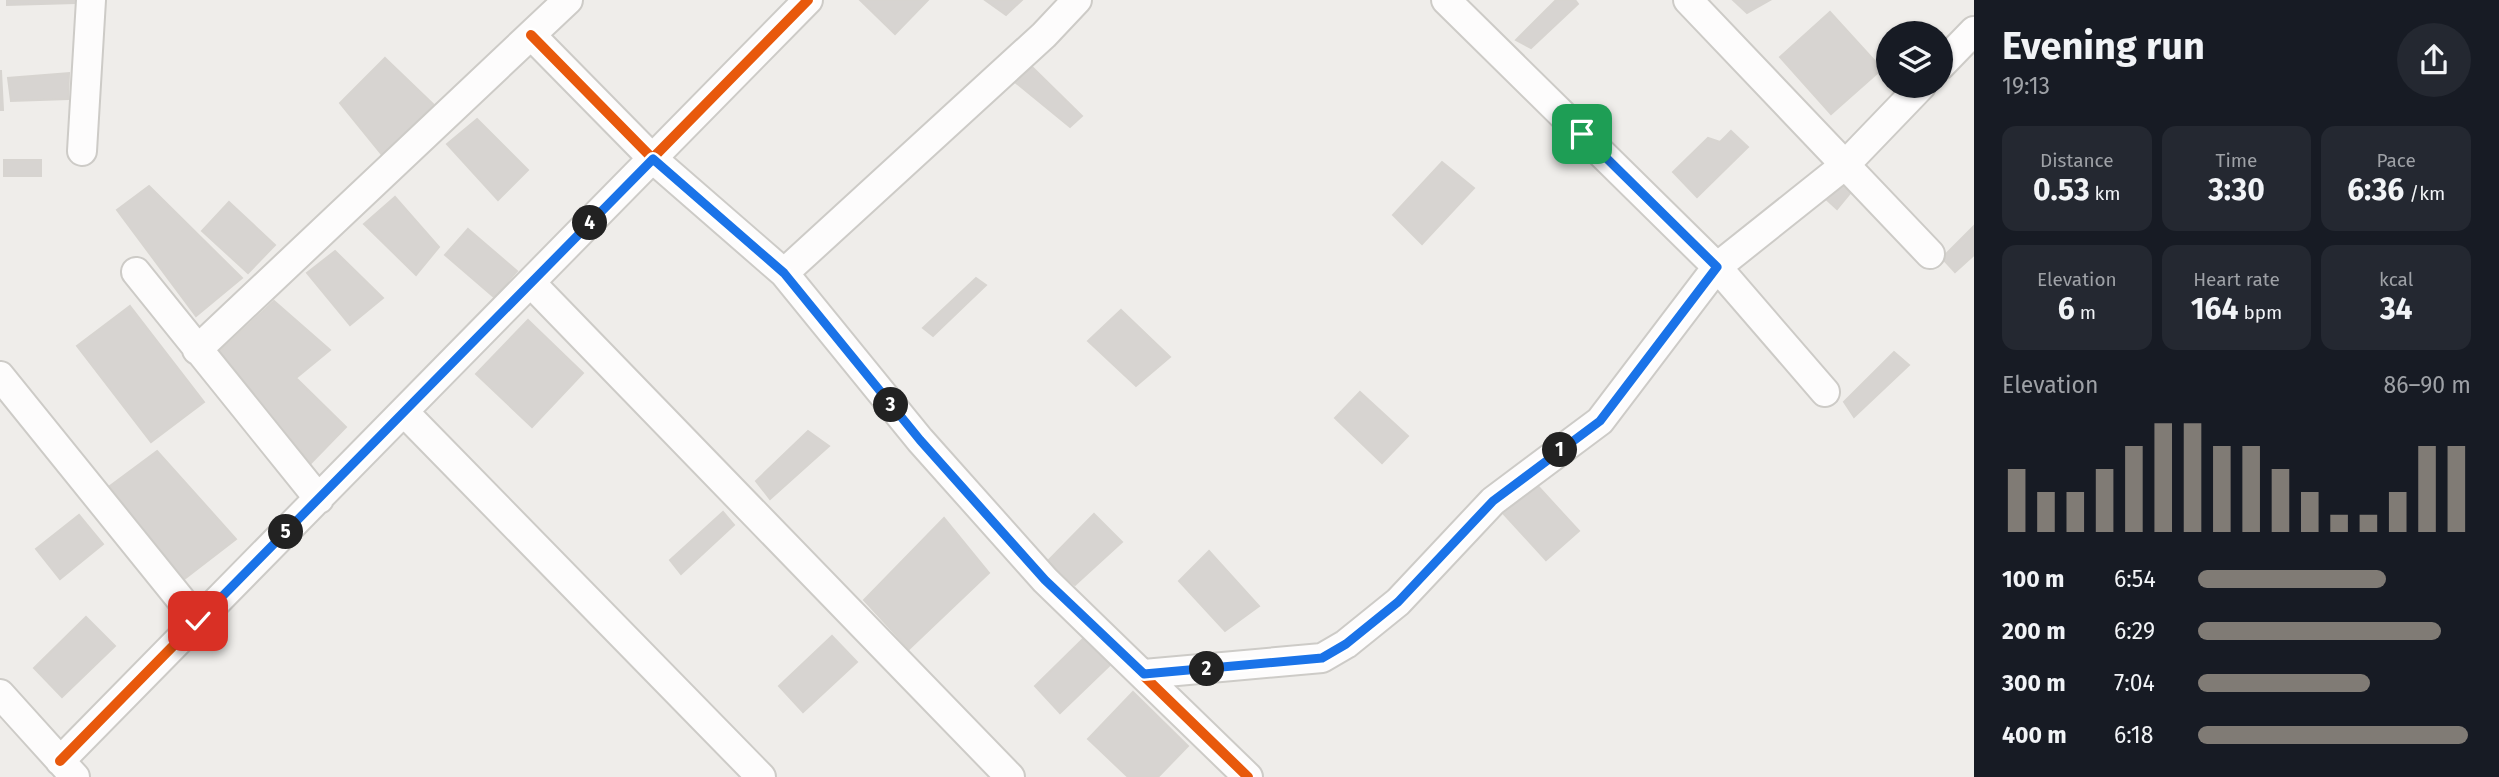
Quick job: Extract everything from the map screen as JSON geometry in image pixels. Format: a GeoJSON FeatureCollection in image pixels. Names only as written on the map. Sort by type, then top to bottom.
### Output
{"type":"FeatureCollection","features":[{"type":"Feature","properties":{"kind":"street"},"geometry":{"type":"LineString","coordinates":[[82,151],[91,0]]}},
{"type":"Feature","properties":{"kind":"street"},"geometry":{"type":"LineString","coordinates":[[197,350],[568,0]]}},
{"type":"Feature","properties":{"kind":"street"},"geometry":{"type":"LineString","coordinates":[[0,694],[67,769],[198,621],[808,0]]}},
{"type":"Feature","properties":{"kind":"street"},"geometry":{"type":"LineString","coordinates":[[784,273],[1044,35],[1077,0]]}},
{"type":"Feature","properties":{"kind":"street"},"geometry":{"type":"LineString","coordinates":[[1446,0],[1717,267],[1825,391]]}},
{"type":"Feature","properties":{"kind":"street"},"geometry":{"type":"LineString","coordinates":[[1688,0],[1930,254]]}},
{"type":"Feature","properties":{"kind":"street"},"geometry":{"type":"LineString","coordinates":[[1953,53],[1974,31]]}},
{"type":"Feature","properties":{"kind":"street"},"geometry":{"type":"LineString","coordinates":[[531,35],[653,159],[784,273],[920,440],[1027,560],[1144,674],[1232,771]]}},
{"type":"Feature","properties":{"kind":"street"},"geometry":{"type":"LineString","coordinates":[[1144,674],[1322,658],[1346,644],[1398,602],[1493,501],[1600,421],[1717,267],[1845,165],[1909,98]]}},
{"type":"Feature","properties":{"kind":"street"},"geometry":{"type":"LineString","coordinates":[[136,272],[319,499]]}},
{"type":"Feature","properties":{"kind":"street"},"geometry":{"type":"LineString","coordinates":[[531,283],[1010,777]]}},
{"type":"Feature","properties":{"kind":"street"},"geometry":{"type":"LineString","coordinates":[[0,376],[198,621]]}},
{"type":"Feature","properties":{"kind":"street"},"geometry":{"type":"LineString","coordinates":[[404,412],[761,777]]}},
{"type":"Feature","properties":{"kind":"building"},"geometry":{"type":"Polygon","coordinates":[[[7,0],[75,0],[75,3],[7,5],[7,0]]]}},
{"type":"Feature","properties":{"kind":"building"},"geometry":{"type":"Polygon","coordinates":[[[860,0],[928,0],[895,34],[860,0]]]}},
{"type":"Feature","properties":{"kind":"building"},"geometry":{"type":"Polygon","coordinates":[[[985,0],[1022,0],[1006,15],[985,0]]]}},
{"type":"Feature","properties":{"kind":"building"},"geometry":{"type":"Polygon","coordinates":[[[1556,0],[1575,0],[1578,4],[1531,48],[1516,40],[1556,0]]]}},
{"type":"Feature","properties":{"kind":"building"},"geometry":{"type":"Polygon","coordinates":[[[1733,0],[1770,0],[1747,13],[1733,0]]]}},
{"type":"Feature","properties":{"kind":"building"},"geometry":{"type":"Polygon","coordinates":[[[1830,12],[1876,62],[1876,74],[1831,114],[1780,57],[1830,12]]]}},
{"type":"Feature","properties":{"kind":"building"},"geometry":{"type":"Polygon","coordinates":[[[385,58],[434,105],[383,156],[340,103],[385,58]]]}},
{"type":"Feature","properties":{"kind":"building"},"geometry":{"type":"Polygon","coordinates":[[[1029,64],[1082,116],[1070,127],[1015,82],[1029,64]]]}},
{"type":"Feature","properties":{"kind":"building"},"geometry":{"type":"Polygon","coordinates":[[[1,71],[3,110],[0,110],[1,71]]]}},
{"type":"Feature","properties":{"kind":"building"},"geometry":{"type":"Polygon","coordinates":[[[69,73],[68,99],[11,101],[8,78],[69,73]]]}},
{"type":"Feature","properties":{"kind":"building"},"geometry":{"type":"Polygon","coordinates":[[[477,119],[528,170],[498,200],[447,144],[477,119]]]}},
{"type":"Feature","properties":{"kind":"building"},"geometry":{"type":"Polygon","coordinates":[[[1731,131],[1748,147],[1697,197],[1673,172],[1708,138],[1720,142],[1731,131]]]}},
{"type":"Feature","properties":{"kind":"building"},"geometry":{"type":"Polygon","coordinates":[[[4,160],[41,160],[41,176],[4,176],[4,160]]]}},
{"type":"Feature","properties":{"kind":"building"},"geometry":{"type":"Polygon","coordinates":[[[1442,162],[1474,188],[1422,244],[1393,215],[1442,162]]]}},
{"type":"Feature","properties":{"kind":"building"},"geometry":{"type":"Polygon","coordinates":[[[1842,182],[1851,192],[1837,209],[1827,200],[1842,182]]]}},
{"type":"Feature","properties":{"kind":"building"},"geometry":{"type":"Polygon","coordinates":[[[149,186],[242,278],[196,316],[117,210],[149,186]]]}},
{"type":"Feature","properties":{"kind":"building"},"geometry":{"type":"Polygon","coordinates":[[[395,197],[439,247],[416,275],[364,224],[395,197]]]}},
{"type":"Feature","properties":{"kind":"building"},"geometry":{"type":"Polygon","coordinates":[[[229,202],[275,245],[248,273],[202,231],[229,202]]]}},
{"type":"Feature","properties":{"kind":"building"},"geometry":{"type":"Polygon","coordinates":[[[1974,226],[1974,255],[1955,272],[1942,258],[1974,226]]]}},
{"type":"Feature","properties":{"kind":"building"},"geometry":{"type":"Polygon","coordinates":[[[468,229],[517,271],[494,297],[445,255],[468,229]]]}},
{"type":"Feature","properties":{"kind":"building"},"geometry":{"type":"Polygon","coordinates":[[[335,251],[383,298],[350,325],[307,273],[335,251]]]}},
{"type":"Feature","properties":{"kind":"building"},"geometry":{"type":"Polygon","coordinates":[[[976,278],[986,285],[933,336],[923,328],[976,278]]]}},
{"type":"Feature","properties":{"kind":"building"},"geometry":{"type":"Polygon","coordinates":[[[274,301],[330,350],[296,378],[346,427],[311,463],[217,354],[274,301]]]}},
{"type":"Feature","properties":{"kind":"building"},"geometry":{"type":"Polygon","coordinates":[[[130,306],[204,402],[151,442],[77,346],[130,306]]]}},
{"type":"Feature","properties":{"kind":"building"},"geometry":{"type":"Polygon","coordinates":[[[1121,310],[1170,357],[1136,386],[1088,341],[1121,310]]]}},
{"type":"Feature","properties":{"kind":"building"},"geometry":{"type":"Polygon","coordinates":[[[528,320],[583,373],[532,427],[476,374],[528,320]]]}},
{"type":"Feature","properties":{"kind":"building"},"geometry":{"type":"Polygon","coordinates":[[[1894,352],[1909,365],[1854,417],[1844,402],[1894,352]]]}},
{"type":"Feature","properties":{"kind":"building"},"geometry":{"type":"Polygon","coordinates":[[[1360,392],[1408,436],[1382,463],[1335,418],[1360,392]]]}},
{"type":"Feature","properties":{"kind":"building"},"geometry":{"type":"Polygon","coordinates":[[[808,431],[829,446],[770,499],[756,481],[808,431]]]}},
{"type":"Feature","properties":{"kind":"building"},"geometry":{"type":"Polygon","coordinates":[[[157,451],[236,539],[179,583],[110,486],[157,451]]]}},
{"type":"Feature","properties":{"kind":"building"},"geometry":{"type":"Polygon","coordinates":[[[1535,483],[1579,531],[1546,560],[1502,512],[1535,483]]]}},
{"type":"Feature","properties":{"kind":"building"},"geometry":{"type":"Polygon","coordinates":[[[723,512],[734,525],[681,574],[670,560],[723,512]]]}},
{"type":"Feature","properties":{"kind":"building"},"geometry":{"type":"Polygon","coordinates":[[[1094,514],[1122,542],[1075,585],[1046,563],[1094,514]]]}},
{"type":"Feature","properties":{"kind":"building"},"geometry":{"type":"Polygon","coordinates":[[[79,515],[103,544],[60,579],[36,549],[79,515]]]}},
{"type":"Feature","properties":{"kind":"building"},"geometry":{"type":"Polygon","coordinates":[[[944,518],[989,573],[909,649],[864,600],[944,518]]]}},
{"type":"Feature","properties":{"kind":"building"},"geometry":{"type":"Polygon","coordinates":[[[1209,551],[1259,606],[1225,631],[1179,581],[1209,551]]]}},
{"type":"Feature","properties":{"kind":"building"},"geometry":{"type":"Polygon","coordinates":[[[86,617],[115,646],[62,697],[34,668],[86,617]]]}},
{"type":"Feature","properties":{"kind":"building"},"geometry":{"type":"Polygon","coordinates":[[[832,636],[857,662],[803,712],[779,686],[832,636]]]}},
{"type":"Feature","properties":{"kind":"building"},"geometry":{"type":"Polygon","coordinates":[[[1085,637],[1111,664],[1060,713],[1035,686],[1085,637]]]}},
{"type":"Feature","properties":{"kind":"building"},"geometry":{"type":"Polygon","coordinates":[[[1133,692],[1188,746],[1158,777],[1128,777],[1088,739],[1133,692]]]}},
{"type":"Feature","properties":{"kind":"cycle path"},"geometry":{"type":"LineString","coordinates":[[60,761],[808,0]]}},
{"type":"Feature","properties":{"kind":"cycle path"},"geometry":{"type":"LineString","coordinates":[[531,35],[653,159],[784,273],[920,440],[1045,580],[1248,777]]}},
{"type":"Feature","properties":{"kind":"route"},"geometry":{"type":"LineString","coordinates":[[198,621],[653,159],[784,273],[920,440],[1045,580],[1144,674],[1322,658],[1346,644],[1398,602],[1514,482],[1600,421],[1717,267],[1582,134]]}}]}
